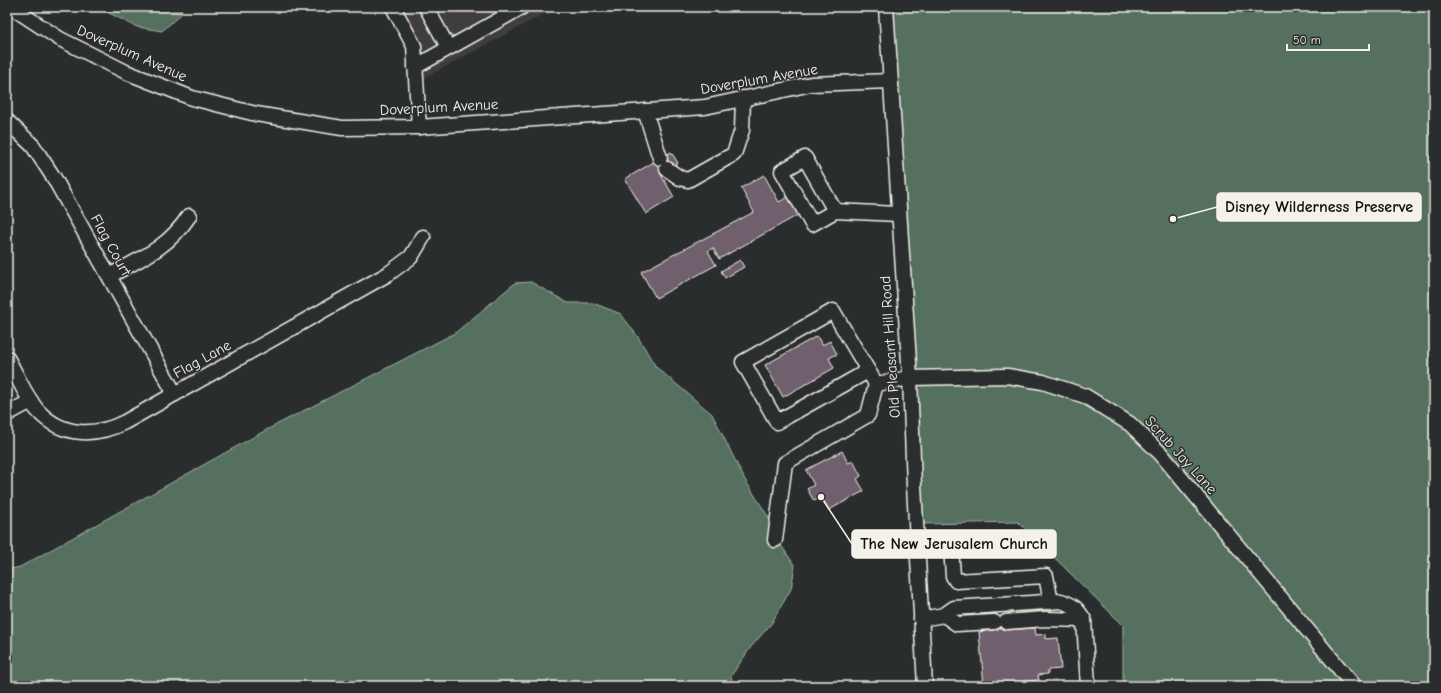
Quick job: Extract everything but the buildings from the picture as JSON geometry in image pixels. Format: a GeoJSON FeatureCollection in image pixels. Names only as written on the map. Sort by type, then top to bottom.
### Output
{"type":"FeatureCollection","features":[{"type":"Feature","properties":{"kind":"street","name":"Doverplum Avenue"},"geometry":{"type":"LineString","coordinates":[[11,7],[60,39],[126,72],[192,98],[256,114],[342,128],[419,127],[705,107],[811,84],[890,81]]}},
{"type":"Feature","properties":{"kind":"street"},"geometry":{"type":"LineString","coordinates":[[393,7],[414,46],[419,127]]}},
{"type":"Feature","properties":{"kind":"street"},"geometry":{"type":"LineString","coordinates":[[426,7],[448,47]]}},
{"type":"Feature","properties":{"kind":"street"},"geometry":{"type":"LineString","coordinates":[[415,67],[448,47],[522,7]]}},
{"type":"Feature","properties":{"kind":"street","name":"Old Pleasant Hill Road"},"geometry":{"type":"LineString","coordinates":[[886,7],[898,214],[910,378],[914,486],[925,686]]}},
{"type":"Feature","properties":{"kind":"street"},"geometry":{"type":"LineString","coordinates":[[645,111],[664,164],[680,178],[688,180],[734,154],[742,130],[743,98]]}},
{"type":"Feature","properties":{"kind":"street","name":"Flag Court"},"geometry":{"type":"LineString","coordinates":[[7,121],[26,138],[47,166],[175,394]]}},
{"type":"Feature","properties":{"kind":"street"},"geometry":{"type":"LineString","coordinates":[[835,211],[898,214]]}},
{"type":"Feature","properties":{"kind":"street"},"geometry":{"type":"LineString","coordinates":[[110,276],[165,244],[175,236],[189,216]]}},
{"type":"Feature","properties":{"kind":"street","name":"Flag Lane"},"geometry":{"type":"LineString","coordinates":[[7,358],[31,401],[45,417],[61,428],[91,433],[114,428],[388,274],[411,257],[423,237]]}},
{"type":"Feature","properties":{"kind":"street"},"geometry":{"type":"LineString","coordinates":[[775,540],[785,463],[868,415],[876,384],[833,311],[743,362],[777,422],[868,371]]}},
{"type":"Feature","properties":{"kind":"street","name":"Scrub Jay Lane"},"geometry":{"type":"LineString","coordinates":[[876,384],[910,378],[1007,376],[1043,382],[1085,396],[1130,424],[1162,454],[1354,686]]}},
{"type":"Feature","properties":{"kind":"street"},"geometry":{"type":"LineString","coordinates":[[7,414],[31,401]]}},
{"type":"Feature","properties":{"kind":"street"},"geometry":{"type":"LineString","coordinates":[[1011,542],[955,545],[951,547],[953,576],[956,581],[1046,576],[1051,602]]}},
{"type":"Feature","properties":{"kind":"street"},"geometry":{"type":"LineString","coordinates":[[921,619],[944,615],[954,608],[1061,601],[1072,605],[1079,610],[1084,620],[1088,686]]}},
{"type":"Feature","properties":{"kind":"street"},"geometry":{"type":"LineString","coordinates":[[944,615],[957,624],[1045,619],[1084,620]]}},
{"type":"Feature","properties":{"kind":"shaded area"},"geometry":{"type":"Polygon","coordinates":[[[400,7],[557,7],[422,79],[400,7]]]}},
{"type":"Feature","properties":{"kind":"green space"},"geometry":{"type":"Polygon","coordinates":[[[97,7],[182,7],[181,14],[162,31],[137,27],[97,7]]]}},
{"type":"Feature","properties":{"kind":"green space"},"geometry":{"type":"Polygon","coordinates":[[[892,7],[1434,7],[1434,686],[1123,686],[1123,625],[1018,522],[922,524],[892,7]]]}},
{"type":"Feature","properties":{"kind":"green space"},"geometry":{"type":"Polygon","coordinates":[[[531,282],[568,303],[593,303],[621,314],[638,337],[656,367],[712,414],[745,480],[769,518],[779,542],[795,566],[791,589],[771,624],[751,647],[731,676],[733,686],[7,686],[7,570],[20,567],[268,429],[455,333],[515,283],[531,282]]]}},
{"type":"Feature","properties":{"kind":"place","name":"Disney Wilderness Preserve"},"geometry":{"type":"Point","coordinates":[1173,219]}},
{"type":"Feature","properties":{"kind":"place","name":"The New Jerusalem Church"},"geometry":{"type":"Point","coordinates":[821,497]}}]}
